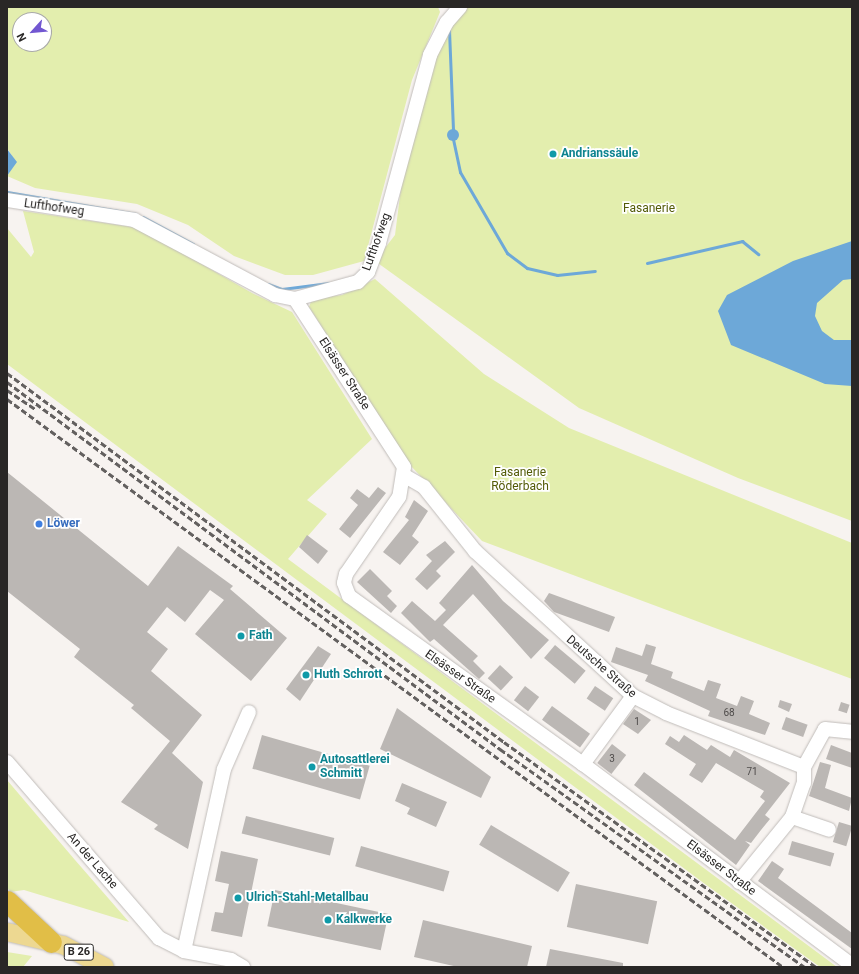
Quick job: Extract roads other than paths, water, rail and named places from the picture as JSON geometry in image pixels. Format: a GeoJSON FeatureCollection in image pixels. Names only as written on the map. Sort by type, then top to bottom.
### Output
{"type":"FeatureCollection","features":[{"type":"Feature","properties":{"kind":"highway"},"geometry":{"type":"LineString","coordinates":[[7,901],[51,942]]}},
{"type":"Feature","properties":{"kind":"main road","name":"B 26"},"geometry":{"type":"LineString","coordinates":[[7,932],[51,942],[78,951],[105,967]]}},
{"type":"Feature","properties":{"kind":"street","name":"Lufthofweg"},"geometry":{"type":"LineString","coordinates":[[7,200],[134,220],[154,228],[249,284],[295,299],[344,287],[368,272],[388,214],[404,139],[430,55],[447,22],[460,7]]}},
{"type":"Feature","properties":{"kind":"street","name":"Elsässer Straße"},"geometry":{"type":"LineString","coordinates":[[295,299],[391,444],[405,476],[389,515],[346,574],[344,583],[349,596],[583,764],[739,882],[852,964]]}},
{"type":"Feature","properties":{"kind":"street","name":"Deutsche Straße"},"geometry":{"type":"LineString","coordinates":[[405,476],[424,486],[474,551],[633,696],[666,713],[804,767]]}},
{"type":"Feature","properties":{"kind":"street"},"geometry":{"type":"LineString","coordinates":[[583,764],[633,696]]}},
{"type":"Feature","properties":{"kind":"street"},"geometry":{"type":"LineString","coordinates":[[184,951],[224,769],[249,712]]}},
{"type":"Feature","properties":{"kind":"street"},"geometry":{"type":"LineString","coordinates":[[739,882],[792,817],[804,783],[804,767],[825,729],[852,732]]}},
{"type":"Feature","properties":{"kind":"street","name":"An der Lache"},"geometry":{"type":"LineString","coordinates":[[7,762],[158,938],[184,951],[230,960],[243,967]]}},
{"type":"Feature","properties":{"kind":"street"},"geometry":{"type":"LineString","coordinates":[[792,817],[829,830]]}},
{"type":"Feature","properties":{"kind":"water"},"geometry":{"type":"Polygon","coordinates":[[[453,129],[457,131],[459,135],[457,139],[453,141],[449,139],[447,135],[449,131],[453,129]]]}},
{"type":"Feature","properties":{"kind":"water"},"geometry":{"type":"Polygon","coordinates":[[[7,149],[17,162],[7,176],[7,149]]]}},
{"type":"Feature","properties":{"kind":"water"},"geometry":{"type":"Polygon","coordinates":[[[852,241],[852,279],[843,280],[817,303],[815,316],[822,331],[834,340],[852,340],[852,386],[825,384],[731,345],[718,311],[727,295],[793,261],[852,241]]]}},
{"type":"Feature","properties":{"kind":"waterway"},"geometry":{"type":"LineString","coordinates":[[449,30],[453,130]]}},
{"type":"Feature","properties":{"kind":"waterway"},"geometry":{"type":"LineString","coordinates":[[453,139],[460,172],[507,253],[527,268],[557,275],[595,271]]}},
{"type":"Feature","properties":{"kind":"waterway"},"geometry":{"type":"LineString","coordinates":[[7,192],[136,214]]}},
{"type":"Feature","properties":{"kind":"waterway"},"geometry":{"type":"LineString","coordinates":[[143,217],[193,244]]}},
{"type":"Feature","properties":{"kind":"waterway"},"geometry":{"type":"LineString","coordinates":[[647,263],[742,241],[758,254]]}},
{"type":"Feature","properties":{"kind":"waterway"},"geometry":{"type":"LineString","coordinates":[[268,284],[282,289],[329,283]]}},
{"type":"Feature","properties":{"kind":"railway"},"geometry":{"type":"LineString","coordinates":[[7,373],[504,742],[816,967]]}},
{"type":"Feature","properties":{"kind":"railway"},"geometry":{"type":"LineString","coordinates":[[7,382],[500,749],[805,967]]}},
{"type":"Feature","properties":{"kind":"railway"},"geometry":{"type":"LineString","coordinates":[[7,390],[35,409]]}},
{"type":"Feature","properties":{"kind":"railway"},"geometry":{"type":"LineString","coordinates":[[7,399],[783,967]]}},
{"type":"Feature","properties":{"kind":"place","name":"Andrianssäule"},"geometry":{"type":"Point","coordinates":[553,154]}},
{"type":"Feature","properties":{"kind":"place","name":"Löwer"},"geometry":{"type":"Point","coordinates":[39,524]}},
{"type":"Feature","properties":{"kind":"place","name":"Fath"},"geometry":{"type":"Point","coordinates":[241,636]}},
{"type":"Feature","properties":{"kind":"place","name":"Huth Schrott"},"geometry":{"type":"Point","coordinates":[306,675]}},
{"type":"Feature","properties":{"kind":"place","name":"Autosattlerei Schmitt"},"geometry":{"type":"Point","coordinates":[312,767]}},
{"type":"Feature","properties":{"kind":"place","name":"Ulrich-Stahl-Metallbau"},"geometry":{"type":"Point","coordinates":[238,898]}},
{"type":"Feature","properties":{"kind":"place","name":"Kalkwerke"},"geometry":{"type":"Point","coordinates":[328,920]}},
{"type":"Feature","properties":{"kind":"park label","name":"Fasanerie"},"geometry":{"type":"Point","coordinates":[649,209]}},
{"type":"Feature","properties":{"kind":"park label","name":"Fasanerie Röderbach"},"geometry":{"type":"Point","coordinates":[520,480]}}]}
